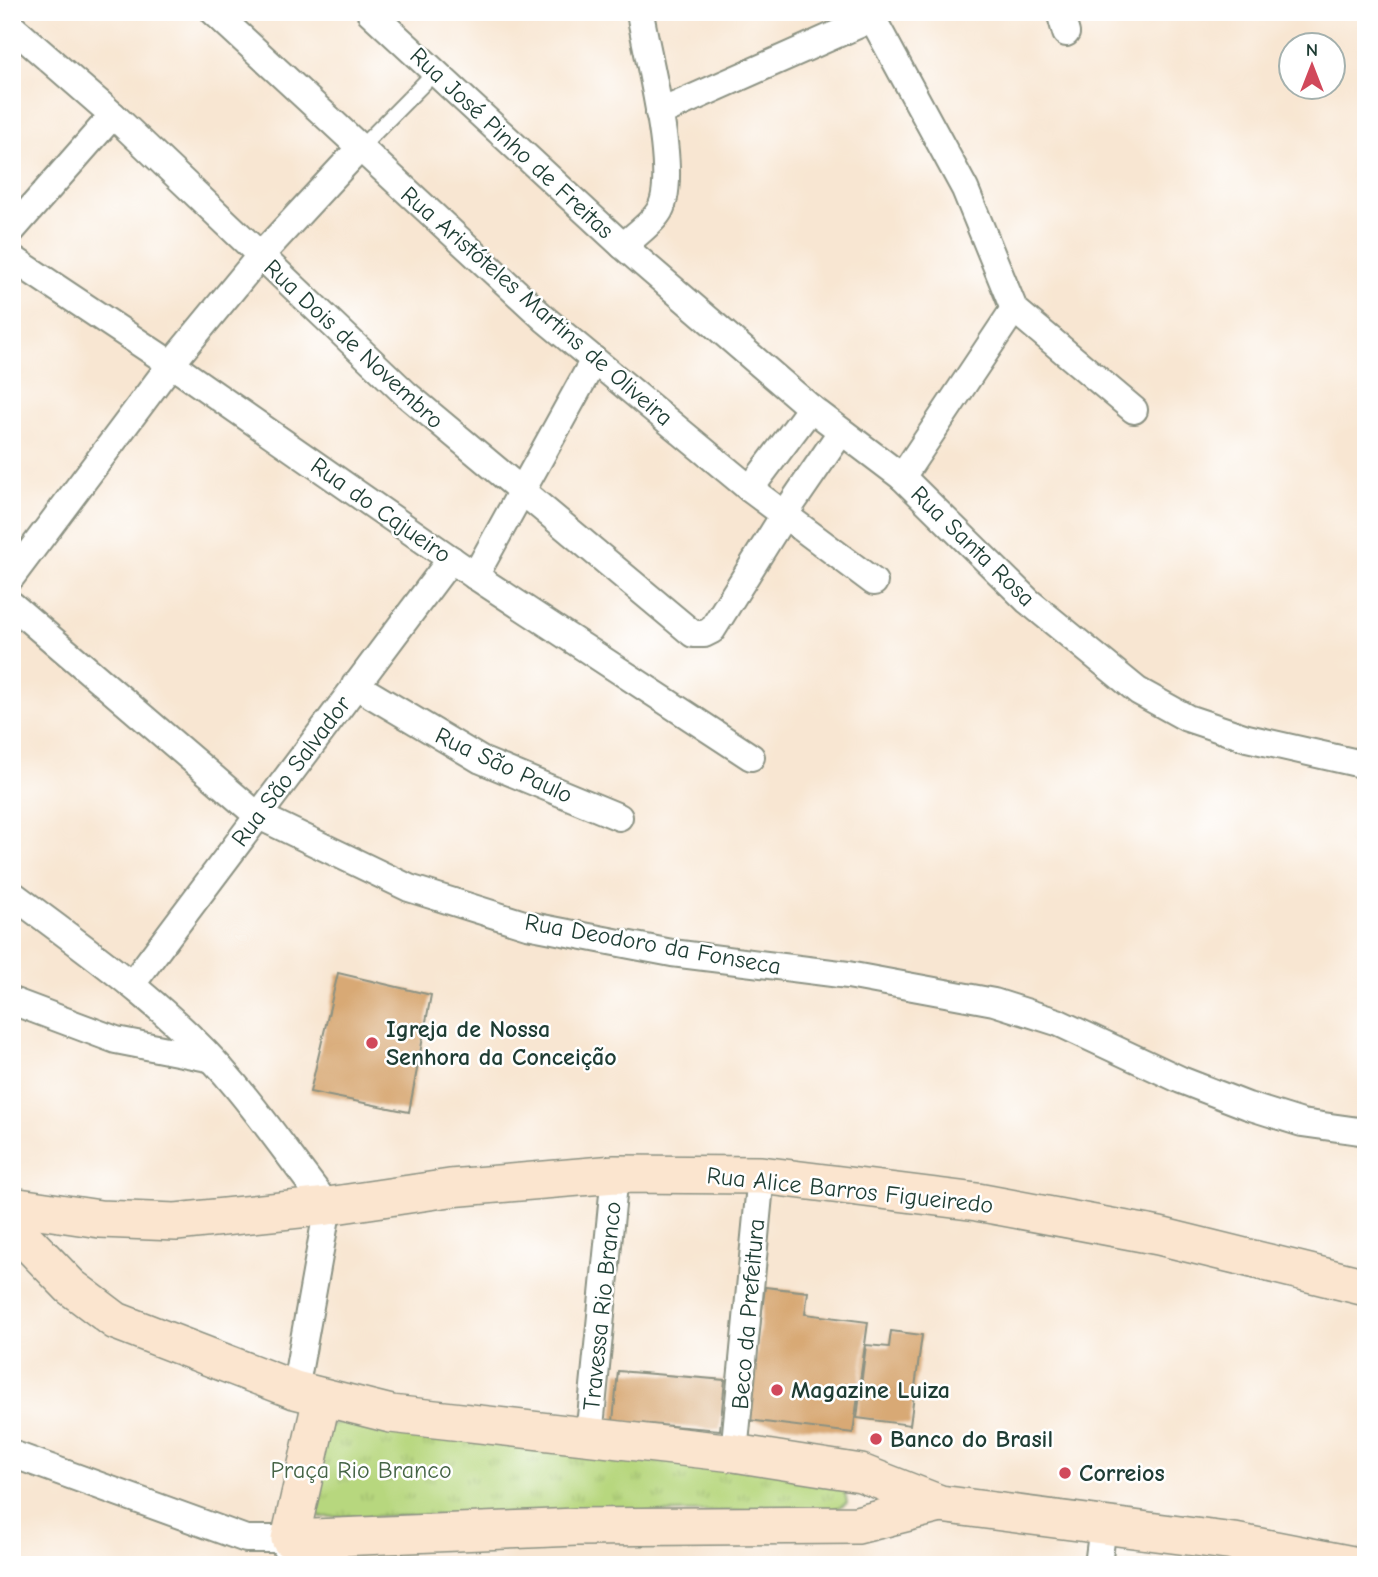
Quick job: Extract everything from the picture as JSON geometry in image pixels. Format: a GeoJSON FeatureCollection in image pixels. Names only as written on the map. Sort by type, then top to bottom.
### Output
{"type":"FeatureCollection","features":[{"type":"Feature","properties":{"kind":"street","name":"Rua Aristóteles Martins de Oliveira"},"geometry":{"type":"LineString","coordinates":[[214,12],[546,320],[750,489],[874,582]]}},
{"type":"Feature","properties":{"kind":"street","name":"Rua José Pinho de Freitas"},"geometry":{"type":"LineString","coordinates":[[370,12],[623,246]]}},
{"type":"Feature","properties":{"kind":"street"},"geometry":{"type":"LineString","coordinates":[[623,246],[658,213],[664,201],[667,177],[659,113],[638,15]]}},
{"type":"Feature","properties":{"kind":"street"},"geometry":{"type":"LineString","coordinates":[[659,113],[870,15],[965,189],[1014,309],[1134,410]]}},
{"type":"Feature","properties":{"kind":"street","name":"Rua Dois de Novembro"},"geometry":{"type":"LineString","coordinates":[[12,27],[113,115],[406,394],[521,493],[693,634],[704,634],[712,630],[784,514]]}},
{"type":"Feature","properties":{"kind":"street"},"geometry":{"type":"LineString","coordinates":[[12,230],[113,115]]}},
{"type":"Feature","properties":{"kind":"street"},"geometry":{"type":"LineString","coordinates":[[12,576],[171,364],[260,256],[359,148]]}},
{"type":"Feature","properties":{"kind":"street","name":"Rua Santa Rosa"},"geometry":{"type":"LineString","coordinates":[[623,246],[811,408],[902,477],[1028,601],[1138,691],[1187,718],[1235,734],[1366,765]]}},
{"type":"Feature","properties":{"kind":"street","name":"Rua do Cajueiro"},"geometry":{"type":"LineString","coordinates":[[12,258],[171,364],[475,576],[751,757]]}},
{"type":"Feature","properties":{"kind":"street"},"geometry":{"type":"LineString","coordinates":[[902,477],[1014,309]]}},
{"type":"Feature","properties":{"kind":"street"},"geometry":{"type":"LineString","coordinates":[[475,576],[594,360]]}},
{"type":"Feature","properties":{"kind":"street"},"geometry":{"type":"LineString","coordinates":[[750,489],[811,408]]}},
{"type":"Feature","properties":{"kind":"street"},"geometry":{"type":"LineString","coordinates":[[784,514],[841,432]]}},
{"type":"Feature","properties":{"kind":"street","name":"Rua São Salvador"},"geometry":{"type":"LineString","coordinates":[[132,984],[451,559]]}},
{"type":"Feature","properties":{"kind":"street","name":"Rua Deodoro da Fonseca"},"geometry":{"type":"LineString","coordinates":[[12,605],[257,815],[353,864],[467,908],[527,925],[672,953],[848,975],[995,1002],[1057,1022],[1181,1080],[1248,1106],[1302,1122],[1366,1132]]}},
{"type":"Feature","properties":{"kind":"street","name":"Rua São Paulo"},"geometry":{"type":"LineString","coordinates":[[355,685],[481,760],[620,817]]}},
{"type":"Feature","properties":{"kind":"street"},"geometry":{"type":"LineString","coordinates":[[12,894],[132,984],[233,1082],[328,1206],[309,1394],[288,1552]]}},
{"type":"Feature","properties":{"kind":"street"},"geometry":{"type":"LineString","coordinates":[[12,1002],[116,1040],[208,1058]]}},
{"type":"Feature","properties":{"kind":"street","name":"Rua Alice Barros Figueiredo"},"geometry":{"type":"LineString","coordinates":[[12,1206],[143,1222],[176,1222],[328,1206],[450,1188],[615,1174],[761,1175],[977,1202],[1146,1233],[1366,1287]]}},
{"type":"Feature","properties":{"kind":"street","name":"Travessa Rio Branco"},"geometry":{"type":"LineString","coordinates":[[589,1437],[615,1174]]}},
{"type":"Feature","properties":{"kind":"street","name":"Beco da Prefeitura"},"geometry":{"type":"LineString","coordinates":[[734,1452],[761,1175]]}},
{"type":"Feature","properties":{"kind":"street"},"geometry":{"type":"LineString","coordinates":[[12,1226],[71,1287],[116,1321],[309,1394],[391,1414],[734,1452],[861,1473],[940,1504],[1234,1542],[1352,1565]]}},
{"type":"Feature","properties":{"kind":"street"},"geometry":{"type":"LineString","coordinates":[[12,1454],[288,1552],[576,1527],[856,1525],[940,1504]]}},
{"type":"Feature","properties":{"kind":"street"},"geometry":{"type":"LineString","coordinates":[[856,1525],[865,1497],[861,1473]]}},
{"type":"Feature","properties":{"kind":"street"},"geometry":{"type":"LineString","coordinates":[[1098,1565],[1103,1525]]}},
{"type":"Feature","properties":{"kind":"lane"},"geometry":{"type":"LineString","coordinates":[[359,148],[435,72]]}},
{"type":"Feature","properties":{"kind":"green space","name":"Praça Rio Branco"},"geometry":{"type":"Polygon","coordinates":[[[346,1419],[842,1477],[847,1503],[833,1510],[321,1517],[303,1503],[321,1430],[346,1419]]]}},
{"type":"Feature","properties":{"kind":"building","name":"Igreja de Nossa Senhora da Conceição"},"geometry":{"type":"Polygon","coordinates":[[[338,973],[431,995],[409,1112],[310,1092],[338,973]]]}},
{"type":"Feature","properties":{"kind":"building"},"geometry":{"type":"Polygon","coordinates":[[[765,1287],[808,1292],[805,1314],[868,1322],[853,1433],[748,1420],[765,1287]]]}},
{"type":"Feature","properties":{"kind":"building"},"geometry":{"type":"Polygon","coordinates":[[[891,1331],[922,1335],[910,1425],[857,1418],[866,1345],[889,1347],[891,1331]]]}},
{"type":"Feature","properties":{"kind":"building"},"geometry":{"type":"Polygon","coordinates":[[[618,1371],[725,1380],[720,1430],[613,1421],[618,1371]]]}},
{"type":"Feature","properties":{"kind":"place","name":"Igreja de Nossa Senhora da Conceição"},"geometry":{"type":"Point","coordinates":[372,1043]}},
{"type":"Feature","properties":{"kind":"place","name":"Magazine Luiza"},"geometry":{"type":"Point","coordinates":[777,1390]}},
{"type":"Feature","properties":{"kind":"place","name":"Banco do Brasil"},"geometry":{"type":"Point","coordinates":[876,1439]}},
{"type":"Feature","properties":{"kind":"place","name":"Correios"},"geometry":{"type":"Point","coordinates":[1065,1473]}}]}
